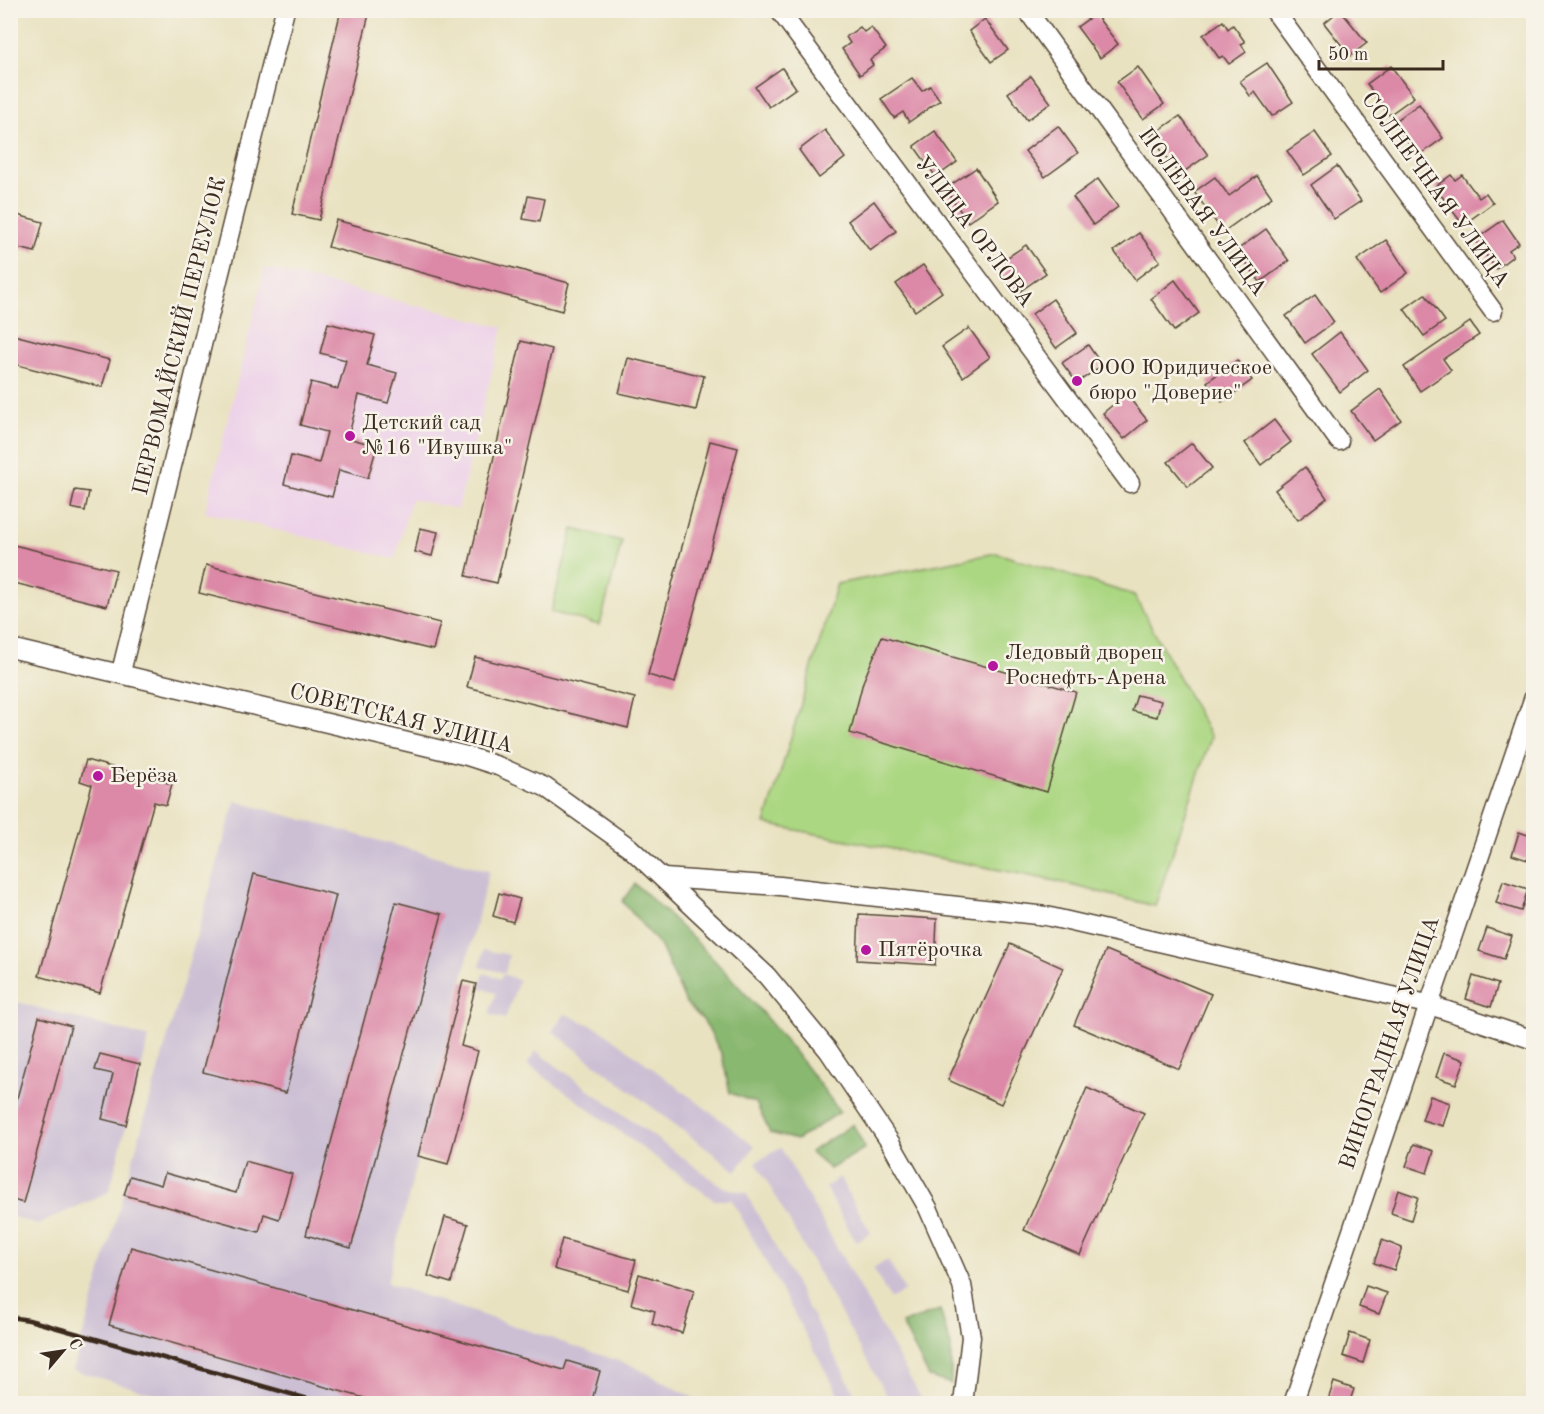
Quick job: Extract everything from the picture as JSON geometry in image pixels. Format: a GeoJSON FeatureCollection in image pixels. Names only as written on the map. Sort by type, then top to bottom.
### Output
{"type":"FeatureCollection","features":[{"type":"Feature","properties":{"kind":"street","name":"ПЕРВОМАЙСКИЙ ПЕРЕУЛОК"},"geometry":{"type":"LineString","coordinates":[[121,672],[285,10]]}},
{"type":"Feature","properties":{"kind":"street","name":"УЛИЦА ОРЛОВА"},"geometry":{"type":"LineString","coordinates":[[779,10],[1131,483]]}},
{"type":"Feature","properties":{"kind":"street","name":"ПОЛЕВАЯ УЛИЦА"},"geometry":{"type":"LineString","coordinates":[[1027,10],[1339,441]]}},
{"type":"Feature","properties":{"kind":"street","name":"СОЛНЕЧНАЯ УЛИЦА"},"geometry":{"type":"LineString","coordinates":[[1274,10],[1493,311]]}},
{"type":"Feature","properties":{"kind":"street","name":"СОВЕТСКАЯ УЛИЦА"},"geometry":{"type":"LineString","coordinates":[[10,648],[121,672],[498,766],[545,787],[629,847],[766,976],[828,1050],[890,1142],[928,1208],[962,1285],[971,1336],[963,1404]]}},
{"type":"Feature","properties":{"kind":"street","name":"ВИНОГРАДНАЯ УЛИЦА"},"geometry":{"type":"LineString","coordinates":[[1293,1404],[1533,697]]}},
{"type":"Feature","properties":{"kind":"street"},"geometry":{"type":"LineString","coordinates":[[664,878],[780,886],[1046,916],[1427,1004],[1533,1040]]}},
{"type":"Feature","properties":{"kind":"shaded area","name":"Детский сад №16 \"Ивушка\""},"geometry":{"type":"Polygon","coordinates":[[[265,268],[503,327],[458,509],[411,499],[395,559],[205,512],[265,268]]]}},
{"type":"Feature","properties":{"kind":"shaded area"},"geometry":{"type":"Polygon","coordinates":[[[235,801],[489,871],[387,1283],[633,1366],[703,1403],[185,1403],[73,1370],[235,801]]]}},
{"type":"Feature","properties":{"kind":"shaded area"},"geometry":{"type":"Polygon","coordinates":[[[484,950],[509,955],[505,973],[480,967],[484,950]]]}},
{"type":"Feature","properties":{"kind":"shaded area"},"geometry":{"type":"Polygon","coordinates":[[[484,973],[501,979],[503,974],[519,980],[505,1019],[489,1014],[496,993],[479,987],[484,973]]]}},
{"type":"Feature","properties":{"kind":"shaded area"},"geometry":{"type":"Polygon","coordinates":[[[10,1000],[149,1038],[109,1192],[37,1225],[11,1216],[10,1000]]]}},
{"type":"Feature","properties":{"kind":"shaded area"},"geometry":{"type":"Polygon","coordinates":[[[565,1014],[602,1030],[755,1146],[736,1171],[552,1031],[565,1014]]]}},
{"type":"Feature","properties":{"kind":"shaded area"},"geometry":{"type":"Polygon","coordinates":[[[536,1051],[723,1187],[746,1193],[860,1403],[843,1403],[732,1200],[714,1200],[527,1064],[536,1051]]]}},
{"type":"Feature","properties":{"kind":"shaded area"},"geometry":{"type":"Polygon","coordinates":[[[781,1148],[924,1403],[891,1403],[756,1162],[781,1148]]]}},
{"type":"Feature","properties":{"kind":"shaded area"},"geometry":{"type":"Polygon","coordinates":[[[840,1178],[871,1233],[856,1242],[825,1187],[840,1178]]]}},
{"type":"Feature","properties":{"kind":"shaded area"},"geometry":{"type":"Polygon","coordinates":[[[888,1260],[905,1291],[890,1299],[873,1268],[888,1260]]]}},
{"type":"Feature","properties":{"kind":"green space"},"geometry":{"type":"Polygon","coordinates":[[[573,529],[622,541],[600,625],[551,612],[573,529]]]}},
{"type":"Feature","properties":{"kind":"green space","name":"Ледовый дворец Роснефть-Арена"},"geometry":{"type":"Polygon","coordinates":[[[996,553],[1134,595],[1211,737],[1155,906],[1051,880],[765,824],[837,584],[996,553]]]}},
{"type":"Feature","properties":{"kind":"green space"},"geometry":{"type":"Polygon","coordinates":[[[635,884],[692,937],[744,992],[794,1051],[840,1112],[797,1140],[770,1133],[756,1103],[730,1093],[722,1055],[704,1021],[686,1003],[661,947],[622,901],[635,884]]]}},
{"type":"Feature","properties":{"kind":"green space"},"geometry":{"type":"Polygon","coordinates":[[[853,1124],[865,1148],[830,1169],[810,1152],[853,1124]]]}},
{"type":"Feature","properties":{"kind":"green space"},"geometry":{"type":"Polygon","coordinates":[[[940,1310],[951,1346],[951,1384],[929,1377],[902,1324],[940,1310]]]}},
{"type":"Feature","properties":{"kind":"building"},"geometry":{"type":"Polygon","coordinates":[[[341,10],[370,10],[319,220],[292,214],[341,10]]]}},
{"type":"Feature","properties":{"kind":"building"},"geometry":{"type":"Polygon","coordinates":[[[1340,10],[1367,43],[1350,56],[1324,23],[1340,10]]]}},
{"type":"Feature","properties":{"kind":"building"},"geometry":{"type":"Polygon","coordinates":[[[1095,14],[1118,44],[1100,58],[1077,27],[1095,14]]]}},
{"type":"Feature","properties":{"kind":"building"},"geometry":{"type":"Polygon","coordinates":[[[985,19],[1008,50],[991,62],[969,31],[985,19]]]}},
{"type":"Feature","properties":{"kind":"building"},"geometry":{"type":"Polygon","coordinates":[[[1223,21],[1228,29],[1233,25],[1245,42],[1241,44],[1246,52],[1229,64],[1223,56],[1219,58],[1203,35],[1223,21]]]}},
{"type":"Feature","properties":{"kind":"building"},"geometry":{"type":"Polygon","coordinates":[[[860,27],[864,32],[871,27],[886,48],[870,60],[873,65],[860,75],[842,49],[850,43],[846,37],[860,27]]]}},
{"type":"Feature","properties":{"kind":"building"},"geometry":{"type":"Polygon","coordinates":[[[1267,63],[1293,102],[1272,116],[1255,92],[1250,96],[1240,81],[1267,63]]]}},
{"type":"Feature","properties":{"kind":"building"},"geometry":{"type":"Polygon","coordinates":[[[1391,66],[1414,97],[1389,115],[1367,84],[1391,66]]]}},
{"type":"Feature","properties":{"kind":"building"},"geometry":{"type":"Polygon","coordinates":[[[1138,67],[1164,104],[1143,119],[1117,82],[1138,67]]]}},
{"type":"Feature","properties":{"kind":"building"},"geometry":{"type":"Polygon","coordinates":[[[782,68],[796,88],[769,107],[755,87],[782,68]]]}},
{"type":"Feature","properties":{"kind":"building"},"geometry":{"type":"Polygon","coordinates":[[[1031,76],[1051,103],[1027,120],[1008,93],[1031,76]]]}},
{"type":"Feature","properties":{"kind":"building"},"geometry":{"type":"Polygon","coordinates":[[[912,78],[922,91],[930,86],[940,100],[909,122],[903,112],[894,118],[881,99],[912,78]]]}},
{"type":"Feature","properties":{"kind":"building"},"geometry":{"type":"Polygon","coordinates":[[[1419,104],[1443,138],[1418,156],[1394,122],[1419,104]]]}},
{"type":"Feature","properties":{"kind":"building"},"geometry":{"type":"Polygon","coordinates":[[[1180,116],[1208,155],[1179,175],[1151,136],[1180,116]]]}},
{"type":"Feature","properties":{"kind":"building"},"geometry":{"type":"Polygon","coordinates":[[[1058,126],[1078,153],[1045,177],[1025,151],[1058,126]]]}},
{"type":"Feature","properties":{"kind":"building"},"geometry":{"type":"Polygon","coordinates":[[[825,130],[845,158],[819,178],[799,150],[825,130]]]}},
{"type":"Feature","properties":{"kind":"building"},"geometry":{"type":"Polygon","coordinates":[[[935,131],[957,162],[936,177],[914,146],[935,131]]]}},
{"type":"Feature","properties":{"kind":"building"},"geometry":{"type":"Polygon","coordinates":[[[1315,132],[1332,156],[1304,175],[1287,151],[1315,132]]]}},
{"type":"Feature","properties":{"kind":"building"},"geometry":{"type":"Polygon","coordinates":[[[1337,166],[1361,201],[1334,219],[1311,185],[1337,166]]]}},
{"type":"Feature","properties":{"kind":"building"},"geometry":{"type":"Polygon","coordinates":[[[976,168],[998,201],[968,222],[945,189],[976,168]]]}},
{"type":"Feature","properties":{"kind":"building"},"geometry":{"type":"Polygon","coordinates":[[[1451,175],[1455,180],[1462,175],[1479,198],[1486,193],[1493,203],[1463,225],[1435,187],[1451,175]]]}},
{"type":"Feature","properties":{"kind":"building"},"geometry":{"type":"Polygon","coordinates":[[[1257,176],[1272,197],[1223,232],[1194,192],[1215,177],[1229,196],[1257,176]]]}},
{"type":"Feature","properties":{"kind":"building"},"geometry":{"type":"Polygon","coordinates":[[[1098,179],[1118,207],[1093,225],[1073,197],[1098,179]]]}},
{"type":"Feature","properties":{"kind":"building"},"geometry":{"type":"Polygon","coordinates":[[[528,196],[544,199],[539,222],[523,219],[528,196]]]}},
{"type":"Feature","properties":{"kind":"building"},"geometry":{"type":"Polygon","coordinates":[[[874,201],[896,231],[870,251],[848,221],[874,201]]]}},
{"type":"Feature","properties":{"kind":"building"},"geometry":{"type":"Polygon","coordinates":[[[10,213],[43,222],[35,252],[10,246],[10,213]]]}},
{"type":"Feature","properties":{"kind":"building"},"geometry":{"type":"Polygon","coordinates":[[[336,220],[569,283],[562,311],[328,247],[336,220]]]}},
{"type":"Feature","properties":{"kind":"building"},"geometry":{"type":"Polygon","coordinates":[[[1503,220],[1519,243],[1509,250],[1513,256],[1496,269],[1475,240],[1503,220]]]}},
{"type":"Feature","properties":{"kind":"building"},"geometry":{"type":"Polygon","coordinates":[[[1266,229],[1289,261],[1260,282],[1237,250],[1266,229]]]}},
{"type":"Feature","properties":{"kind":"building"},"geometry":{"type":"Polygon","coordinates":[[[1139,233],[1160,261],[1135,280],[1114,251],[1139,233]]]}},
{"type":"Feature","properties":{"kind":"building"},"geometry":{"type":"Polygon","coordinates":[[[1386,240],[1408,273],[1380,293],[1357,260],[1386,240]]]}},
{"type":"Feature","properties":{"kind":"building"},"geometry":{"type":"Polygon","coordinates":[[[1026,245],[1046,273],[1016,294],[996,265],[1026,245]]]}},
{"type":"Feature","properties":{"kind":"building"},"geometry":{"type":"Polygon","coordinates":[[[923,265],[942,292],[915,311],[896,284],[923,265]]]}},
{"type":"Feature","properties":{"kind":"building"},"geometry":{"type":"Polygon","coordinates":[[[1175,280],[1199,313],[1174,331],[1151,299],[1175,280]]]}},
{"type":"Feature","properties":{"kind":"building"},"geometry":{"type":"Polygon","coordinates":[[[1425,294],[1445,321],[1424,336],[1404,309],[1425,294]]]}},
{"type":"Feature","properties":{"kind":"building"},"geometry":{"type":"Polygon","coordinates":[[[1315,295],[1334,322],[1305,343],[1286,316],[1315,295]]]}},
{"type":"Feature","properties":{"kind":"building"},"geometry":{"type":"Polygon","coordinates":[[[1053,299],[1077,333],[1056,348],[1032,314],[1053,299]]]}},
{"type":"Feature","properties":{"kind":"building"},"geometry":{"type":"Polygon","coordinates":[[[1470,322],[1479,335],[1443,359],[1451,370],[1420,391],[1404,367],[1470,322]]]}},
{"type":"Feature","properties":{"kind":"building"},"geometry":{"type":"Polygon","coordinates":[[[328,323],[375,335],[367,365],[397,373],[388,403],[359,395],[348,438],[377,446],[368,478],[339,470],[332,497],[284,484],[291,456],[319,463],[327,432],[300,425],[311,382],[338,389],[346,360],[320,353],[328,323]]]}},
{"type":"Feature","properties":{"kind":"building"},"geometry":{"type":"Polygon","coordinates":[[[969,328],[990,357],[963,377],[942,347],[969,328]]]}},
{"type":"Feature","properties":{"kind":"building"},"geometry":{"type":"Polygon","coordinates":[[[1340,332],[1368,370],[1340,392],[1312,354],[1340,332]]]}},
{"type":"Feature","properties":{"kind":"building"},"geometry":{"type":"Polygon","coordinates":[[[10,334],[110,360],[102,387],[10,363],[10,334]]]}},
{"type":"Feature","properties":{"kind":"building"},"geometry":{"type":"Polygon","coordinates":[[[521,341],[552,349],[497,583],[466,576],[521,341]]]}},
{"type":"Feature","properties":{"kind":"building"},"geometry":{"type":"Polygon","coordinates":[[[1088,345],[1102,365],[1077,383],[1062,363],[1088,345]]]}},
{"type":"Feature","properties":{"kind":"building"},"geometry":{"type":"Polygon","coordinates":[[[628,358],[704,376],[696,410],[619,393],[628,358]]]}},
{"type":"Feature","properties":{"kind":"building"},"geometry":{"type":"Polygon","coordinates":[[[1237,360],[1252,380],[1222,402],[1207,382],[1237,360]]]}},
{"type":"Feature","properties":{"kind":"building"},"geometry":{"type":"Polygon","coordinates":[[[1380,389],[1401,420],[1373,440],[1351,411],[1380,389]]]}},
{"type":"Feature","properties":{"kind":"building"},"geometry":{"type":"Polygon","coordinates":[[[1126,394],[1147,420],[1124,439],[1103,413],[1126,394]]]}},
{"type":"Feature","properties":{"kind":"building"},"geometry":{"type":"Polygon","coordinates":[[[1274,420],[1291,442],[1261,465],[1245,443],[1274,420]]]}},
{"type":"Feature","properties":{"kind":"building"},"geometry":{"type":"Polygon","coordinates":[[[710,441],[738,448],[675,683],[648,675],[710,441]]]}},
{"type":"Feature","properties":{"kind":"building"},"geometry":{"type":"Polygon","coordinates":[[[1192,443],[1212,468],[1188,487],[1168,462],[1192,443]]]}},
{"type":"Feature","properties":{"kind":"building"},"geometry":{"type":"Polygon","coordinates":[[[1305,467],[1327,498],[1298,520],[1275,490],[1305,467]]]}},
{"type":"Feature","properties":{"kind":"building"},"geometry":{"type":"Polygon","coordinates":[[[75,490],[89,492],[85,511],[71,508],[75,490]]]}},
{"type":"Feature","properties":{"kind":"building"},"geometry":{"type":"Polygon","coordinates":[[[420,528],[438,532],[432,556],[415,552],[420,528]]]}},
{"type":"Feature","properties":{"kind":"building"},"geometry":{"type":"Polygon","coordinates":[[[10,544],[116,570],[107,606],[10,582],[10,544]]]}},
{"type":"Feature","properties":{"kind":"building"},"geometry":{"type":"Polygon","coordinates":[[[206,565],[440,623],[433,650],[199,593],[206,565]]]}},
{"type":"Feature","properties":{"kind":"building"},"geometry":{"type":"Polygon","coordinates":[[[882,637],[1076,692],[1047,792],[850,733],[863,682],[882,637]]]}},
{"type":"Feature","properties":{"kind":"building"},"geometry":{"type":"Polygon","coordinates":[[[475,657],[635,698],[628,728],[467,687],[475,657]]]}},
{"type":"Feature","properties":{"kind":"building"},"geometry":{"type":"Polygon","coordinates":[[[1137,695],[1161,701],[1157,717],[1132,711],[1137,695]]]}},
{"type":"Feature","properties":{"kind":"building"},"geometry":{"type":"Polygon","coordinates":[[[86,760],[172,784],[166,805],[154,802],[100,993],[39,976],[92,785],[80,781],[86,760]]]}},
{"type":"Feature","properties":{"kind":"building"},"geometry":{"type":"Polygon","coordinates":[[[1519,832],[1534,837],[1534,862],[1512,855],[1519,832]]]}},
{"type":"Feature","properties":{"kind":"building"},"geometry":{"type":"Polygon","coordinates":[[[254,874],[336,895],[286,1093],[203,1072],[254,874]]]}},
{"type":"Feature","properties":{"kind":"building"},"geometry":{"type":"Polygon","coordinates":[[[1503,881],[1528,889],[1521,911],[1496,903],[1503,881]]]}},
{"type":"Feature","properties":{"kind":"building"},"geometry":{"type":"Polygon","coordinates":[[[499,893],[520,899],[513,922],[493,916],[499,893]]]}},
{"type":"Feature","properties":{"kind":"building"},"geometry":{"type":"Polygon","coordinates":[[[396,902],[442,914],[351,1248],[306,1235],[396,902]]]}},
{"type":"Feature","properties":{"kind":"building"},"geometry":{"type":"Polygon","coordinates":[[[859,914],[937,919],[935,965],[857,960],[859,914]]]}},
{"type":"Feature","properties":{"kind":"building"},"geometry":{"type":"Polygon","coordinates":[[[1487,928],[1512,936],[1504,959],[1479,951],[1487,928]]]}},
{"type":"Feature","properties":{"kind":"building"},"geometry":{"type":"Polygon","coordinates":[[[1010,944],[1063,968],[1001,1104],[948,1080],[1010,944]]]}},
{"type":"Feature","properties":{"kind":"building"},"geometry":{"type":"Polygon","coordinates":[[[1106,950],[1211,994],[1179,1069],[1074,1025],[1106,950]]]}},
{"type":"Feature","properties":{"kind":"building"},"geometry":{"type":"Polygon","coordinates":[[[1473,976],[1498,984],[1491,1007],[1466,999],[1473,976]]]}},
{"type":"Feature","properties":{"kind":"building"},"geometry":{"type":"Polygon","coordinates":[[[463,981],[476,984],[461,1046],[478,1051],[448,1164],[418,1156],[463,981]]]}},
{"type":"Feature","properties":{"kind":"building"},"geometry":{"type":"Polygon","coordinates":[[[39,1017],[71,1026],[23,1203],[10,1199],[10,1124],[39,1017]]]}},
{"type":"Feature","properties":{"kind":"building"},"geometry":{"type":"Polygon","coordinates":[[[1444,1053],[1465,1060],[1456,1084],[1436,1077],[1444,1053]]]}},
{"type":"Feature","properties":{"kind":"building"},"geometry":{"type":"Polygon","coordinates":[[[100,1054],[140,1064],[126,1125],[102,1119],[113,1074],[95,1070],[100,1054]]]}},
{"type":"Feature","properties":{"kind":"building"},"geometry":{"type":"Polygon","coordinates":[[[1087,1088],[1144,1113],[1080,1255],[1024,1230],[1087,1088]]]}},
{"type":"Feature","properties":{"kind":"building"},"geometry":{"type":"Polygon","coordinates":[[[1430,1096],[1450,1103],[1443,1126],[1422,1120],[1430,1096]]]}},
{"type":"Feature","properties":{"kind":"building"},"geometry":{"type":"Polygon","coordinates":[[[1414,1144],[1434,1151],[1427,1173],[1406,1166],[1414,1144]]]}},
{"type":"Feature","properties":{"kind":"building"},"geometry":{"type":"Polygon","coordinates":[[[245,1161],[292,1174],[279,1219],[264,1214],[259,1232],[124,1195],[130,1176],[161,1185],[165,1173],[236,1193],[245,1161]]]}},
{"type":"Feature","properties":{"kind":"building"},"geometry":{"type":"Polygon","coordinates":[[[1398,1190],[1418,1197],[1411,1220],[1391,1213],[1398,1190]]]}},
{"type":"Feature","properties":{"kind":"building"},"geometry":{"type":"Polygon","coordinates":[[[445,1217],[468,1224],[451,1283],[428,1276],[445,1217]]]}},
{"type":"Feature","properties":{"kind":"building"},"geometry":{"type":"Polygon","coordinates":[[[562,1239],[636,1260],[628,1290],[554,1269],[562,1239]]]}},
{"type":"Feature","properties":{"kind":"building"},"geometry":{"type":"Polygon","coordinates":[[[1382,1240],[1402,1248],[1394,1270],[1374,1263],[1382,1240]]]}},
{"type":"Feature","properties":{"kind":"building"},"geometry":{"type":"Polygon","coordinates":[[[131,1247],[564,1370],[567,1361],[600,1371],[591,1404],[385,1404],[109,1325],[131,1247]]]}},
{"type":"Feature","properties":{"kind":"building"},"geometry":{"type":"Polygon","coordinates":[[[639,1274],[694,1291],[682,1333],[652,1324],[655,1311],[631,1304],[639,1274]]]}},
{"type":"Feature","properties":{"kind":"building"},"geometry":{"type":"Polygon","coordinates":[[[1366,1286],[1387,1293],[1379,1314],[1359,1307],[1366,1286]]]}},
{"type":"Feature","properties":{"kind":"building"},"geometry":{"type":"Polygon","coordinates":[[[1350,1333],[1370,1340],[1363,1363],[1343,1356],[1350,1333]]]}},
{"type":"Feature","properties":{"kind":"building"},"geometry":{"type":"Polygon","coordinates":[[[1334,1382],[1354,1389],[1349,1404],[1327,1403],[1334,1382]]]}},
{"type":"Feature","properties":{"kind":"railway"},"geometry":{"type":"LineString","coordinates":[[10,1317],[29,1320],[326,1404]]}},
{"type":"Feature","properties":{"kind":"place","name":"ООО Юридическое бюро \"Доверие\""},"geometry":{"type":"Point","coordinates":[1077,381]}},
{"type":"Feature","properties":{"kind":"place","name":"Детский сад №16 \"Ивушка\""},"geometry":{"type":"Point","coordinates":[350,436]}},
{"type":"Feature","properties":{"kind":"place","name":"Ледовый дворец Роснефть-Арена"},"geometry":{"type":"Point","coordinates":[993,666]}},
{"type":"Feature","properties":{"kind":"place","name":"Берёза"},"geometry":{"type":"Point","coordinates":[98,776]}},
{"type":"Feature","properties":{"kind":"place","name":"Пятёрочка"},"geometry":{"type":"Point","coordinates":[866,950]}}]}
